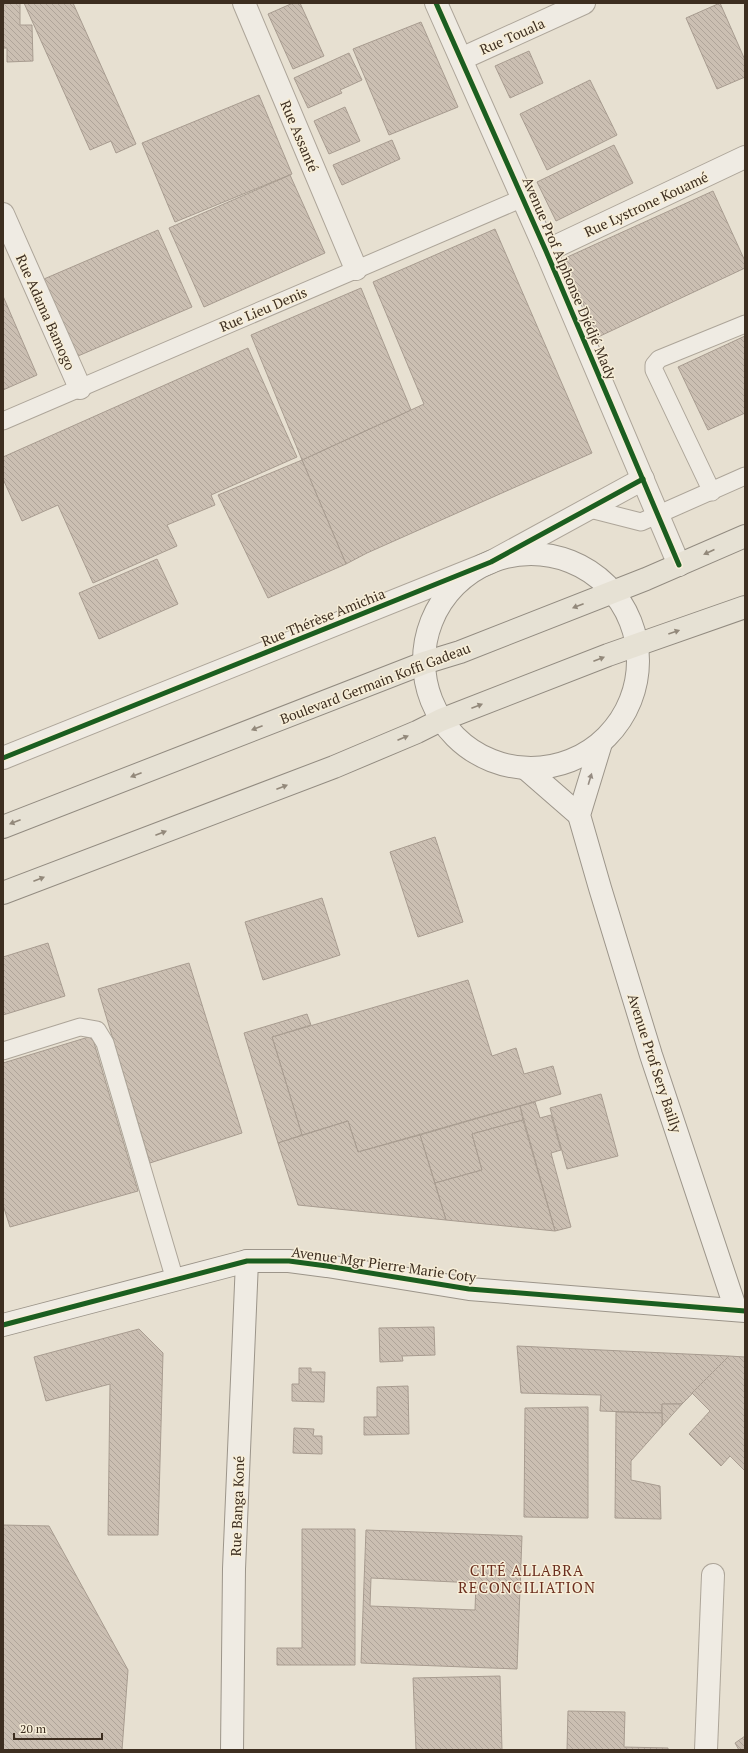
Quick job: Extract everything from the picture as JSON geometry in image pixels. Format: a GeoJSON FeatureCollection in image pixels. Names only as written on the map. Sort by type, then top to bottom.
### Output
{"type":"FeatureCollection","features":[{"type":"Feature","properties":{"kind":"main road","name":"Boulevard Germain Koffi Gadeau"},"geometry":{"type":"LineString","coordinates":[[3,827],[424,663],[460,652],[679,565],[745,536]]}},
{"type":"Feature","properties":{"kind":"main road"},"geometry":{"type":"LineString","coordinates":[[3,893],[334,767],[417,732],[441,720],[637,645],[745,607]]}},
{"type":"Feature","properties":{"kind":"street","name":"Rue Assanté"},"geometry":{"type":"LineString","coordinates":[[244,3],[356,269]]}},
{"type":"Feature","properties":{"kind":"street","name":"Avenue Prof Alphonse Djédjé Mady"},"geometry":{"type":"LineString","coordinates":[[436,3],[546,251],[679,565]]}},
{"type":"Feature","properties":{"kind":"street","name":"Rue Touala"},"geometry":{"type":"LineString","coordinates":[[460,59],[584,3]]}},
{"type":"Feature","properties":{"kind":"street","name":"Rue Lystrone Kouamé"},"geometry":{"type":"LineString","coordinates":[[546,251],[745,157]]}},
{"type":"Feature","properties":{"kind":"street","name":"Rue Adama Bamogo"},"geometry":{"type":"LineString","coordinates":[[3,214],[80,388]]}},
{"type":"Feature","properties":{"kind":"street","name":"Rue Thérèse Amichia"},"geometry":{"type":"LineString","coordinates":[[3,758],[491,562],[643,480]]}},
{"type":"Feature","properties":{"kind":"street"},"geometry":{"type":"LineString","coordinates":[[532,555],[555,557],[597,574],[614,591],[630,615],[637,645],[638,674],[635,688],[627,709],[616,727],[601,743],[584,754],[564,763],[544,768],[525,768],[505,766],[486,759],[470,750],[454,736],[441,720],[432,703],[426,683],[424,663],[426,640],[432,621],[443,602],[455,586],[473,572],[491,562],[510,557],[532,555]]}},
{"type":"Feature","properties":{"kind":"street"},"geometry":{"type":"LineString","coordinates":[[525,768],[579,815],[601,743]]}},
{"type":"Feature","properties":{"kind":"street","name":"Avenue Prof Sery Bailly"},"geometry":{"type":"LineString","coordinates":[[579,815],[651,1055],[740,1310]]}},
{"type":"Feature","properties":{"kind":"street","name":"Avenue Mgr Pierre Marie Coty"},"geometry":{"type":"LineString","coordinates":[[3,1325],[246,1261],[289,1261],[469,1289],[740,1310]]}},
{"type":"Feature","properties":{"kind":"street","name":"Rue Banga Koné"},"geometry":{"type":"LineString","coordinates":[[232,1750],[234,1569],[246,1261]]}},
{"type":"Feature","properties":{"kind":"street"},"geometry":{"type":"LineString","coordinates":[[706,1750],[713,1575]]}},
{"type":"Feature","properties":{"kind":"lane","name":"Rue Lieu Denis"},"geometry":{"type":"LineString","coordinates":[[3,421],[523,198]]}},
{"type":"Feature","properties":{"kind":"lane"},"geometry":{"type":"LineString","coordinates":[[712,492],[654,370],[654,365],[659,359],[745,324]]}},
{"type":"Feature","properties":{"kind":"lane"},"geometry":{"type":"LineString","coordinates":[[590,508],[642,522],[745,476]]}},
{"type":"Feature","properties":{"kind":"lane"},"geometry":{"type":"LineString","coordinates":[[3,1051],[80,1028],[97,1030],[105,1043],[175,1280]]}},
{"type":"Feature","properties":{"kind":"building"},"geometry":{"type":"Polygon","coordinates":[[[3,3],[20,3],[20,25],[32,25],[33,61],[7,62],[7,48],[3,48],[3,3]]]}},
{"type":"Feature","properties":{"kind":"building"},"geometry":{"type":"Polygon","coordinates":[[[24,3],[73,3],[136,144],[116,153],[111,141],[90,150],[24,3]]]}},
{"type":"Feature","properties":{"kind":"building"},"geometry":{"type":"Polygon","coordinates":[[[293,3],[300,3],[324,56],[293,69],[268,14],[293,3]]]}},
{"type":"Feature","properties":{"kind":"building"},"geometry":{"type":"Polygon","coordinates":[[[720,3],[745,60],[745,77],[717,89],[686,18],[720,3]]]}},
{"type":"Feature","properties":{"kind":"building"},"geometry":{"type":"Polygon","coordinates":[[[421,22],[458,107],[389,135],[353,49],[421,22]]]}},
{"type":"Feature","properties":{"kind":"building"},"geometry":{"type":"Polygon","coordinates":[[[529,51],[543,83],[510,98],[495,66],[529,51]]]}},
{"type":"Feature","properties":{"kind":"building"},"geometry":{"type":"Polygon","coordinates":[[[349,53],[362,80],[340,90],[342,93],[308,108],[294,78],[349,53]]]}},
{"type":"Feature","properties":{"kind":"building"},"geometry":{"type":"Polygon","coordinates":[[[590,80],[617,135],[547,170],[520,114],[590,80]]]}},
{"type":"Feature","properties":{"kind":"building"},"geometry":{"type":"Polygon","coordinates":[[[259,95],[292,174],[175,222],[142,143],[259,95]]]}},
{"type":"Feature","properties":{"kind":"building"},"geometry":{"type":"Polygon","coordinates":[[[345,107],[360,141],[329,154],[314,121],[345,107]]]}},
{"type":"Feature","properties":{"kind":"building"},"geometry":{"type":"Polygon","coordinates":[[[392,140],[400,159],[342,185],[333,165],[392,140]]]}},
{"type":"Feature","properties":{"kind":"building"},"geometry":{"type":"Polygon","coordinates":[[[614,145],[633,183],[556,221],[537,182],[614,145]]]}},
{"type":"Feature","properties":{"kind":"building"},"geometry":{"type":"Polygon","coordinates":[[[290,175],[325,253],[204,307],[169,228],[290,175]]]}},
{"type":"Feature","properties":{"kind":"building"},"geometry":{"type":"Polygon","coordinates":[[[713,191],[745,261],[745,268],[598,337],[563,259],[713,191]]]}},
{"type":"Feature","properties":{"kind":"building"},"geometry":{"type":"Polygon","coordinates":[[[495,229],[592,453],[367,553],[346,564],[302,460],[424,404],[373,282],[495,229]]]}},
{"type":"Feature","properties":{"kind":"building"},"geometry":{"type":"Polygon","coordinates":[[[158,230],[192,307],[71,359],[37,282],[158,230]]]}},
{"type":"Feature","properties":{"kind":"building"},"geometry":{"type":"Polygon","coordinates":[[[361,288],[411,410],[302,460],[251,335],[361,288]]]}},
{"type":"Feature","properties":{"kind":"building"},"geometry":{"type":"Polygon","coordinates":[[[3,296],[37,375],[3,390],[3,296]]]}},
{"type":"Feature","properties":{"kind":"building"},"geometry":{"type":"Polygon","coordinates":[[[745,336],[745,413],[708,430],[678,367],[745,336]]]}},
{"type":"Feature","properties":{"kind":"building"},"geometry":{"type":"Polygon","coordinates":[[[248,348],[297,457],[211,495],[215,505],[167,525],[177,546],[93,583],[58,505],[22,521],[3,479],[3,457],[248,348]]]}},
{"type":"Feature","properties":{"kind":"building"},"geometry":{"type":"Polygon","coordinates":[[[302,460],[346,564],[268,598],[218,495],[302,460]]]}},
{"type":"Feature","properties":{"kind":"building"},"geometry":{"type":"Polygon","coordinates":[[[157,559],[178,604],[99,639],[79,593],[157,559]]]}},
{"type":"Feature","properties":{"kind":"building"},"geometry":{"type":"Polygon","coordinates":[[[435,837],[463,922],[418,937],[390,852],[435,837]]]}},
{"type":"Feature","properties":{"kind":"building"},"geometry":{"type":"Polygon","coordinates":[[[322,898],[340,955],[263,980],[245,922],[322,898]]]}},
{"type":"Feature","properties":{"kind":"building"},"geometry":{"type":"Polygon","coordinates":[[[48,943],[65,996],[3,1015],[3,957],[48,943]]]}},
{"type":"Feature","properties":{"kind":"building"},"geometry":{"type":"Polygon","coordinates":[[[189,963],[242,1133],[150,1163],[98,989],[189,963]]]}},
{"type":"Feature","properties":{"kind":"building"},"geometry":{"type":"Polygon","coordinates":[[[468,980],[492,1056],[516,1048],[524,1074],[553,1066],[561,1094],[358,1152],[348,1121],[302,1135],[272,1037],[468,980]]]}},
{"type":"Feature","properties":{"kind":"building"},"geometry":{"type":"Polygon","coordinates":[[[307,1014],[311,1025],[272,1037],[302,1135],[278,1143],[244,1033],[307,1014]]]}},
{"type":"Feature","properties":{"kind":"building"},"geometry":{"type":"Polygon","coordinates":[[[92,1036],[138,1191],[10,1227],[3,1205],[3,1063],[92,1036]]]}},
{"type":"Feature","properties":{"kind":"building"},"geometry":{"type":"Polygon","coordinates":[[[601,1094],[618,1156],[567,1169],[550,1108],[601,1094]]]}},
{"type":"Feature","properties":{"kind":"building"},"geometry":{"type":"Polygon","coordinates":[[[535,1102],[540,1118],[551,1115],[561,1150],[551,1153],[571,1227],[555,1231],[520,1106],[535,1102]]]}},
{"type":"Feature","properties":{"kind":"building"},"geometry":{"type":"Polygon","coordinates":[[[520,1106],[523,1120],[472,1134],[482,1170],[435,1183],[420,1135],[520,1106]]]}},
{"type":"Feature","properties":{"kind":"building"},"geometry":{"type":"Polygon","coordinates":[[[523,1120],[555,1231],[446,1220],[435,1183],[482,1170],[472,1134],[523,1120]]]}},
{"type":"Feature","properties":{"kind":"building"},"geometry":{"type":"Polygon","coordinates":[[[348,1121],[358,1152],[420,1135],[446,1220],[298,1205],[278,1143],[348,1121]]]}},
{"type":"Feature","properties":{"kind":"building"},"geometry":{"type":"Polygon","coordinates":[[[434,1327],[435,1355],[402,1356],[403,1361],[380,1362],[379,1328],[434,1327]]]}},
{"type":"Feature","properties":{"kind":"building"},"geometry":{"type":"Polygon","coordinates":[[[139,1329],[163,1353],[158,1535],[108,1535],[110,1384],[46,1401],[34,1357],[139,1329]]]}},
{"type":"Feature","properties":{"kind":"building"},"geometry":{"type":"Polygon","coordinates":[[[517,1346],[729,1356],[682,1404],[662,1404],[662,1413],[600,1411],[601,1395],[521,1393],[517,1346]]]}},
{"type":"Feature","properties":{"kind":"building"},"geometry":{"type":"Polygon","coordinates":[[[729,1356],[745,1357],[745,1471],[730,1456],[721,1466],[689,1434],[710,1411],[692,1393],[729,1356]]]}},
{"type":"Feature","properties":{"kind":"building"},"geometry":{"type":"Polygon","coordinates":[[[299,1368],[311,1368],[311,1372],[325,1372],[324,1402],[292,1401],[292,1384],[299,1384],[299,1368]]]}},
{"type":"Feature","properties":{"kind":"building"},"geometry":{"type":"Polygon","coordinates":[[[408,1386],[409,1434],[364,1435],[364,1417],[377,1417],[377,1387],[408,1386]]]}},
{"type":"Feature","properties":{"kind":"building"},"geometry":{"type":"Polygon","coordinates":[[[662,1404],[682,1404],[662,1426],[662,1404]]]}},
{"type":"Feature","properties":{"kind":"building"},"geometry":{"type":"Polygon","coordinates":[[[588,1407],[588,1518],[524,1517],[525,1408],[588,1407]]]}},
{"type":"Feature","properties":{"kind":"building"},"geometry":{"type":"Polygon","coordinates":[[[616,1412],[662,1413],[662,1426],[631,1461],[631,1480],[660,1486],[661,1519],[615,1518],[616,1412]]]}},
{"type":"Feature","properties":{"kind":"building"},"geometry":{"type":"Polygon","coordinates":[[[294,1428],[314,1429],[313,1436],[322,1436],[322,1454],[293,1453],[294,1428]]]}},
{"type":"Feature","properties":{"kind":"building"},"geometry":{"type":"Polygon","coordinates":[[[3,1525],[49,1526],[128,1670],[122,1750],[3,1750],[3,1525]]]}},
{"type":"Feature","properties":{"kind":"building"},"geometry":{"type":"Polygon","coordinates":[[[302,1529],[355,1529],[355,1665],[277,1665],[277,1648],[302,1648],[302,1529]]]}},
{"type":"Feature","properties":{"kind":"building"},"geometry":{"type":"Polygon","coordinates":[[[366,1530],[522,1536],[517,1669],[361,1663],[366,1530]],[[371,1578],[370,1606],[475,1610],[476,1583],[371,1578]]]}},
{"type":"Feature","properties":{"kind":"building"},"geometry":{"type":"Polygon","coordinates":[[[500,1676],[502,1750],[416,1750],[413,1678],[500,1676]]]}},
{"type":"Feature","properties":{"kind":"building"},"geometry":{"type":"Polygon","coordinates":[[[568,1711],[625,1712],[624,1747],[668,1748],[668,1750],[567,1750],[568,1711]]]}},
{"type":"Feature","properties":{"kind":"building"},"geometry":{"type":"Polygon","coordinates":[[[745,1736],[745,1750],[739,1750],[735,1743],[745,1736]]]}},
{"type":"Feature","properties":{"kind":"cycle path"},"geometry":{"type":"LineString","coordinates":[[436,3],[546,251],[679,565]]}},
{"type":"Feature","properties":{"kind":"cycle path"},"geometry":{"type":"LineString","coordinates":[[3,758],[491,562],[643,479]]}},
{"type":"Feature","properties":{"kind":"cycle path"},"geometry":{"type":"LineString","coordinates":[[3,1325],[247,1261],[289,1261],[469,1289],[745,1311]]}},
{"type":"Feature","properties":{"kind":"district","name":"CITÉ ALLABRA RECONCILIATION"},"geometry":{"type":"Point","coordinates":[527,1578]}}]}
